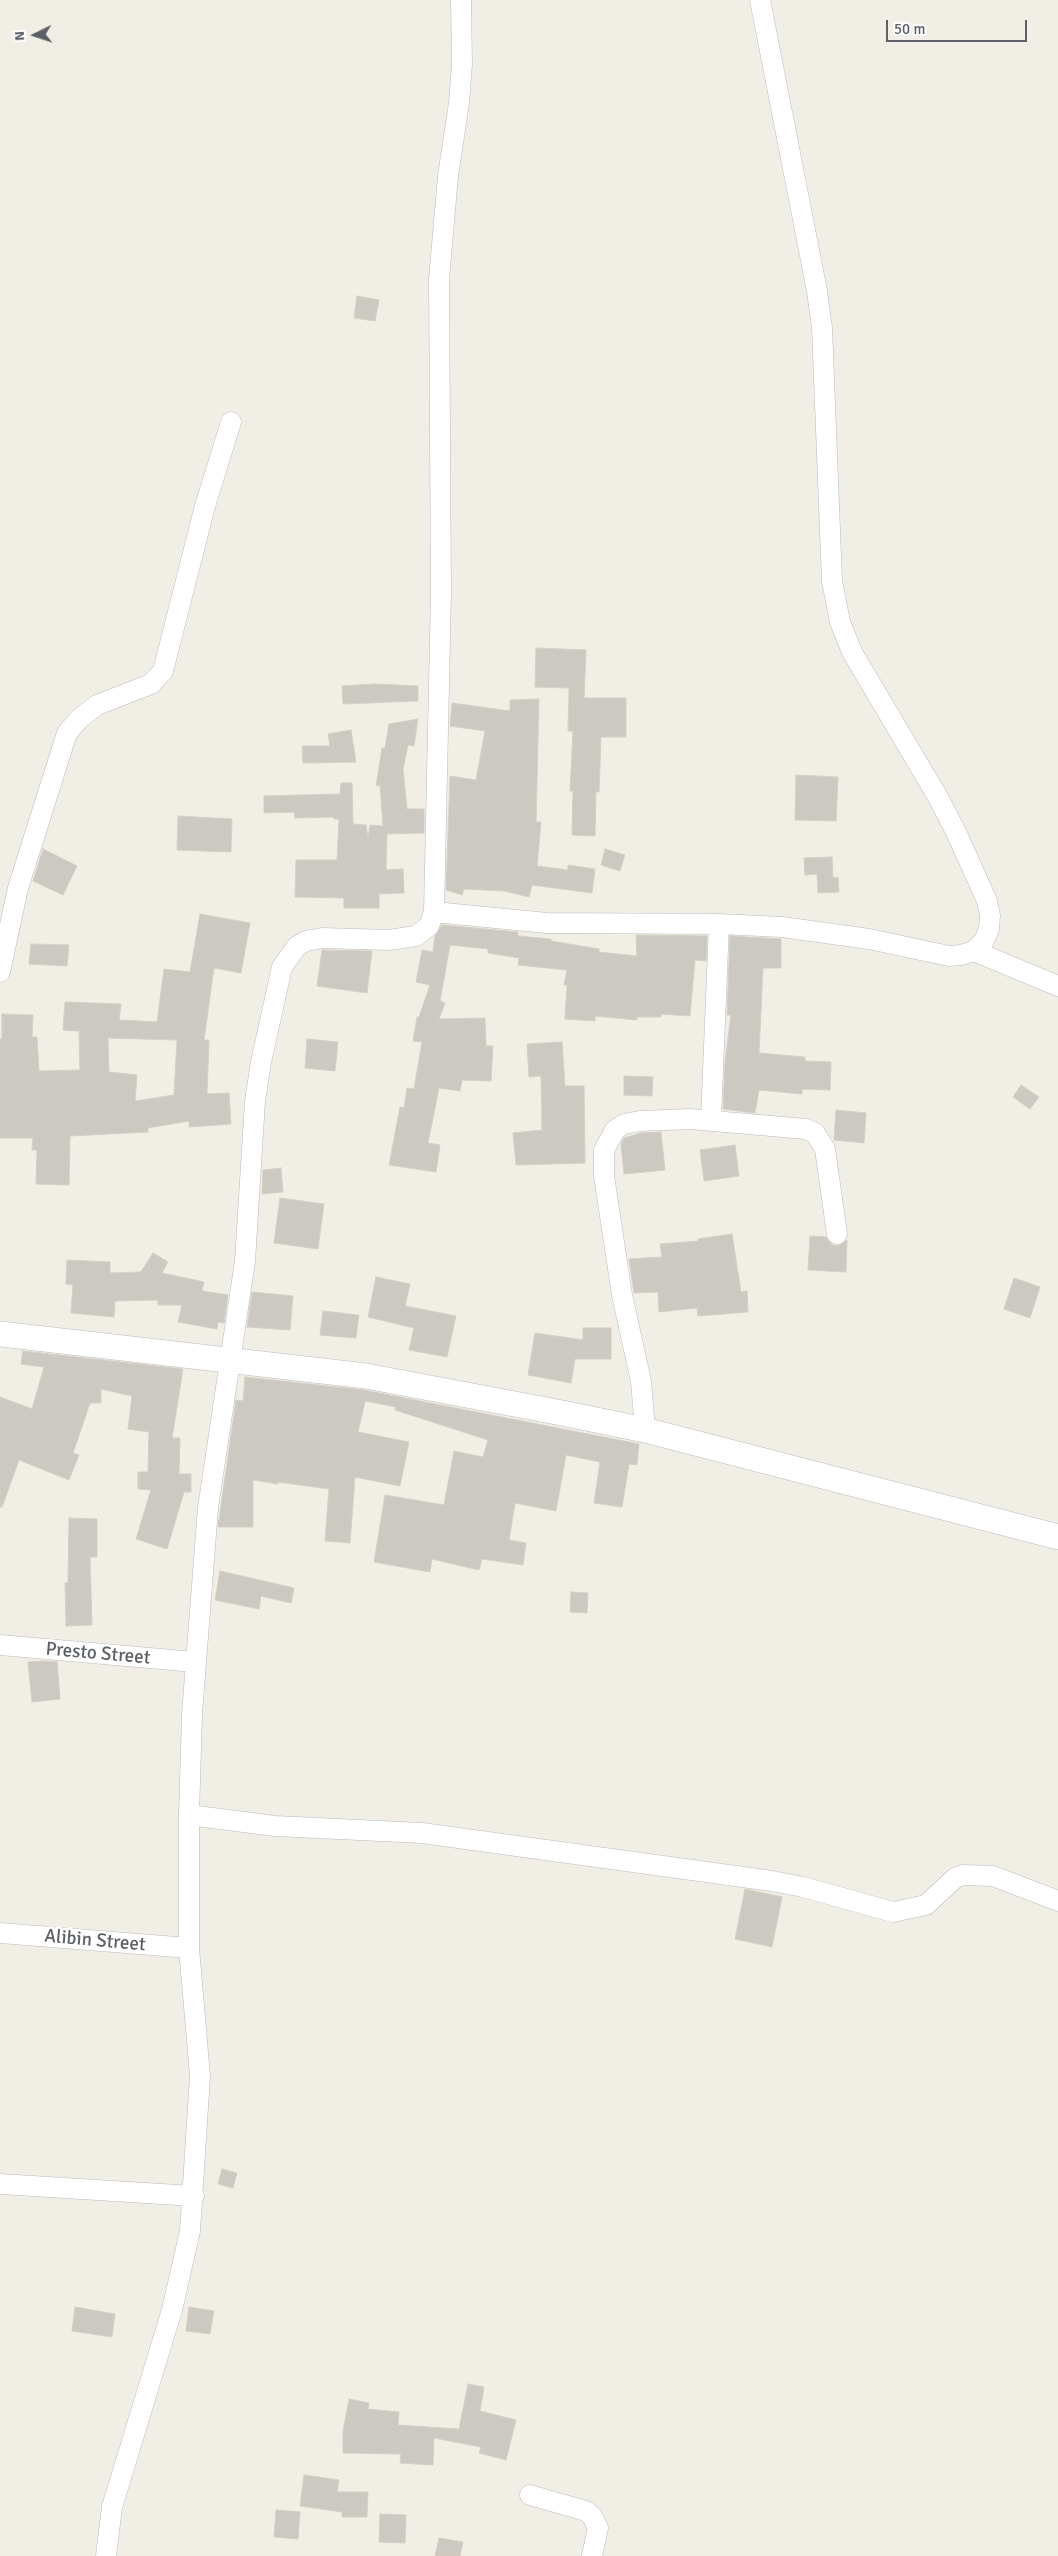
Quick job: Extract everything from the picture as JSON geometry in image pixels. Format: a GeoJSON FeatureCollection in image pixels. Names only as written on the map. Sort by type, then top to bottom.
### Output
{"type":"FeatureCollection","features":[{"type":"Feature","properties":{"kind":"street"},"geometry":{"type":"LineString","coordinates":[[106,2556],[112,2507],[172,2310],[190,2231],[194,2196],[200,2076],[189,1948],[189,1815],[195,1662],[208,1508],[232,1362],[245,1260],[255,1101],[282,968],[293,950],[306,940],[322,938],[390,940],[416,936],[429,926],[434,912],[441,592],[440,279],[448,176],[459,103],[462,64],[461,0]]}},
{"type":"Feature","properties":{"kind":"street"},"geometry":{"type":"LineString","coordinates":[[434,912],[547,923],[719,924],[782,927],[859,937],[949,956],[962,955],[974,951],[984,941],[989,929],[990,916],[987,901],[939,799],[852,652],[840,622],[832,581],[822,328],[817,291],[760,0]]}},
{"type":"Feature","properties":{"kind":"street"},"geometry":{"type":"LineString","coordinates":[[0,972],[18,888],[67,733],[79,718],[97,705],[152,684],[163,671],[205,506],[231,422]]}},
{"type":"Feature","properties":{"kind":"street"},"geometry":{"type":"LineString","coordinates":[[710,1120],[719,924]]}},
{"type":"Feature","properties":{"kind":"street"},"geometry":{"type":"LineString","coordinates":[[974,951],[1058,986]]}},
{"type":"Feature","properties":{"kind":"street"},"geometry":{"type":"LineString","coordinates":[[644,1430],[641,1381],[622,1295],[604,1176],[604,1150],[615,1130],[624,1124],[640,1122],[710,1120],[806,1128],[815,1133],[825,1149],[837,1234]]}},
{"type":"Feature","properties":{"kind":"street"},"geometry":{"type":"LineString","coordinates":[[0,1334],[366,1376],[644,1430],[1058,1537]]}},
{"type":"Feature","properties":{"kind":"street","name":"Presto Street"},"geometry":{"type":"LineString","coordinates":[[0,1645],[195,1662]]}},
{"type":"Feature","properties":{"kind":"street"},"geometry":{"type":"LineString","coordinates":[[189,1815],[276,1826],[390,1830],[460,1838],[772,1881],[803,1887],[893,1912],[914,1910],[926,1905],[955,1878],[962,1875],[993,1876],[1058,1901]]}},
{"type":"Feature","properties":{"kind":"street","name":"Alibin Street"},"geometry":{"type":"LineString","coordinates":[[0,1933],[189,1948]]}},
{"type":"Feature","properties":{"kind":"street"},"geometry":{"type":"LineString","coordinates":[[0,2184],[194,2196]]}},
{"type":"Feature","properties":{"kind":"street"},"geometry":{"type":"LineString","coordinates":[[530,2495],[586,2511],[592,2516],[598,2528],[592,2556]]}},
{"type":"Feature","properties":{"kind":"building"},"geometry":{"type":"Polygon","coordinates":[[[357,296],[379,300],[375,321],[354,318],[357,296]]]}},
{"type":"Feature","properties":{"kind":"building"},"geometry":{"type":"Polygon","coordinates":[[[536,648],[586,650],[584,698],[626,698],[626,737],[601,737],[599,792],[596,792],[595,836],[572,835],[573,791],[570,791],[573,731],[568,731],[569,688],[535,687],[536,648]]]}},
{"type":"Feature","properties":{"kind":"building"},"geometry":{"type":"Polygon","coordinates":[[[374,684],[418,686],[418,701],[343,704],[342,686],[374,684]]]}},
{"type":"Feature","properties":{"kind":"building"},"geometry":{"type":"Polygon","coordinates":[[[539,699],[536,822],[541,822],[537,866],[568,870],[568,865],[595,869],[592,893],[532,885],[529,897],[504,891],[464,889],[462,895],[446,890],[450,776],[476,780],[485,731],[450,726],[452,703],[510,711],[510,700],[539,699]]]}},
{"type":"Feature","properties":{"kind":"building"},"geometry":{"type":"Polygon","coordinates":[[[418,719],[414,746],[408,745],[403,769],[407,809],[424,809],[424,833],[387,834],[386,870],[403,869],[404,893],[379,894],[379,908],[344,908],[344,898],[295,897],[296,860],[337,860],[339,819],[334,819],[334,817],[295,818],[294,812],[264,813],[264,796],[340,794],[341,783],[352,783],[353,824],[366,825],[368,838],[370,825],[383,826],[380,785],[376,786],[382,748],[385,748],[389,724],[418,719]]]}},
{"type":"Feature","properties":{"kind":"building"},"geometry":{"type":"Polygon","coordinates":[[[351,730],[356,762],[303,763],[302,746],[330,746],[328,734],[351,730]]]}},
{"type":"Feature","properties":{"kind":"building"},"geometry":{"type":"Polygon","coordinates":[[[796,775],[838,777],[836,821],[795,820],[796,775]]]}},
{"type":"Feature","properties":{"kind":"building"},"geometry":{"type":"Polygon","coordinates":[[[178,816],[232,819],[231,852],[177,850],[178,816]]]}},
{"type":"Feature","properties":{"kind":"building"},"geometry":{"type":"Polygon","coordinates":[[[43,849],[77,866],[63,895],[33,881],[43,849]]]}},
{"type":"Feature","properties":{"kind":"building"},"geometry":{"type":"Polygon","coordinates":[[[605,849],[625,855],[620,871],[601,865],[605,849]]]}},
{"type":"Feature","properties":{"kind":"building"},"geometry":{"type":"Polygon","coordinates":[[[832,857],[833,878],[838,877],[839,892],[818,893],[817,874],[805,875],[804,858],[832,857]]]}},
{"type":"Feature","properties":{"kind":"building"},"geometry":{"type":"Polygon","coordinates":[[[200,914],[250,923],[241,973],[214,968],[204,1040],[209,1040],[207,1094],[229,1093],[231,1124],[189,1127],[189,1121],[148,1128],[148,1132],[70,1136],[69,1185],[36,1184],[37,1150],[32,1150],[33,1138],[0,1138],[0,1039],[2,1039],[2,1014],[33,1015],[32,1037],[37,1037],[39,1071],[80,1070],[79,1031],[63,1030],[65,1002],[121,1004],[119,1020],[157,1022],[164,969],[190,972],[200,914]],[[108,1038],[109,1072],[137,1075],[135,1101],[174,1095],[177,1040],[108,1038]]]}},
{"type":"Feature","properties":{"kind":"building"},"geometry":{"type":"Polygon","coordinates":[[[442,925],[518,932],[518,936],[551,939],[551,941],[599,949],[599,952],[637,956],[636,935],[707,936],[706,961],[695,960],[690,1016],[661,1014],[661,1017],[637,1017],[637,1020],[595,1016],[595,1021],[565,1019],[567,985],[564,985],[567,970],[518,965],[519,958],[488,953],[488,949],[450,945],[440,1001],[445,1003],[439,1019],[485,1018],[486,1046],[493,1046],[491,1081],[462,1080],[460,1091],[439,1088],[428,1143],[440,1145],[436,1172],[389,1165],[400,1107],[404,1108],[407,1088],[414,1089],[422,1042],[413,1041],[417,1017],[419,1017],[430,985],[416,982],[422,950],[433,952],[435,936],[442,925]]]}},
{"type":"Feature","properties":{"kind":"building"},"geometry":{"type":"Polygon","coordinates":[[[730,936],[781,939],[781,968],[763,968],[759,1053],[805,1057],[805,1061],[831,1062],[830,1090],[802,1089],[802,1094],[759,1090],[755,1113],[723,1109],[725,1061],[731,1015],[727,1015],[730,936]]]}},
{"type":"Feature","properties":{"kind":"building"},"geometry":{"type":"Polygon","coordinates":[[[31,944],[69,945],[67,966],[29,964],[31,944]]]}},
{"type":"Feature","properties":{"kind":"building"},"geometry":{"type":"Polygon","coordinates":[[[322,950],[372,951],[367,993],[317,986],[322,950]]]}},
{"type":"Feature","properties":{"kind":"building"},"geometry":{"type":"Polygon","coordinates":[[[307,1039],[338,1042],[335,1071],[305,1068],[307,1039]]]}},
{"type":"Feature","properties":{"kind":"building"},"geometry":{"type":"Polygon","coordinates":[[[562,1042],[565,1086],[584,1086],[585,1163],[516,1165],[513,1133],[542,1130],[541,1076],[529,1077],[527,1044],[562,1042]]]}},
{"type":"Feature","properties":{"kind":"building"},"geometry":{"type":"Polygon","coordinates":[[[624,1076],[653,1077],[652,1096],[624,1095],[624,1076]]]}},
{"type":"Feature","properties":{"kind":"building"},"geometry":{"type":"Polygon","coordinates":[[[1021,1085],[1039,1097],[1030,1109],[1013,1097],[1021,1085]]]}},
{"type":"Feature","properties":{"kind":"building"},"geometry":{"type":"Polygon","coordinates":[[[836,1110],[866,1113],[864,1143],[834,1140],[836,1110]]]}},
{"type":"Feature","properties":{"kind":"building"},"geometry":{"type":"Polygon","coordinates":[[[661,1132],[665,1170],[624,1174],[621,1144],[624,1138],[641,1133],[661,1132]]]}},
{"type":"Feature","properties":{"kind":"building"},"geometry":{"type":"Polygon","coordinates":[[[735,1145],[739,1176],[704,1181],[700,1150],[735,1145]]]}},
{"type":"Feature","properties":{"kind":"building"},"geometry":{"type":"Polygon","coordinates":[[[281,1168],[283,1192],[262,1194],[263,1170],[281,1168]]]}},
{"type":"Feature","properties":{"kind":"building"},"geometry":{"type":"Polygon","coordinates":[[[280,1198],[324,1204],[318,1249],[274,1243],[280,1198]]]}},
{"type":"Feature","properties":{"kind":"building"},"geometry":{"type":"Polygon","coordinates":[[[732,1234],[741,1292],[747,1291],[748,1312],[698,1316],[697,1308],[659,1312],[658,1292],[634,1293],[629,1259],[662,1257],[660,1244],[698,1241],[698,1239],[732,1234]]]}},
{"type":"Feature","properties":{"kind":"building"},"geometry":{"type":"Polygon","coordinates":[[[810,1236],[826,1237],[832,1245],[838,1246],[847,1240],[846,1272],[808,1270],[810,1236]]]}},
{"type":"Feature","properties":{"kind":"building"},"geometry":{"type":"Polygon","coordinates":[[[153,1253],[168,1262],[162,1273],[204,1282],[202,1291],[228,1295],[224,1323],[218,1322],[217,1329],[178,1322],[182,1305],[158,1305],[158,1300],[115,1301],[114,1317],[71,1313],[73,1285],[66,1284],[67,1260],[110,1262],[110,1273],[141,1272],[153,1253]]]}},
{"type":"Feature","properties":{"kind":"building"},"geometry":{"type":"Polygon","coordinates":[[[376,1277],[410,1284],[405,1306],[456,1316],[447,1357],[409,1350],[414,1328],[368,1317],[376,1277]]]}},
{"type":"Feature","properties":{"kind":"building"},"geometry":{"type":"Polygon","coordinates":[[[1014,1278],[1040,1287],[1030,1318],[1004,1309],[1014,1278]]]}},
{"type":"Feature","properties":{"kind":"building"},"geometry":{"type":"Polygon","coordinates":[[[252,1292],[293,1296],[290,1330],[247,1327],[252,1292]]]}},
{"type":"Feature","properties":{"kind":"building"},"geometry":{"type":"Polygon","coordinates":[[[323,1311],[359,1315],[356,1338],[320,1335],[323,1311]]]}},
{"type":"Feature","properties":{"kind":"building"},"geometry":{"type":"Polygon","coordinates":[[[583,1328],[611,1328],[611,1359],[575,1359],[571,1383],[528,1375],[535,1333],[583,1340],[583,1328]]]}},
{"type":"Feature","properties":{"kind":"building"},"geometry":{"type":"Polygon","coordinates":[[[23,1351],[183,1369],[172,1438],[180,1438],[179,1474],[191,1474],[191,1492],[184,1492],[167,1549],[136,1539],[151,1490],[138,1489],[138,1472],[148,1472],[149,1432],[128,1429],[132,1396],[101,1389],[101,1403],[90,1403],[73,1453],[79,1455],[69,1480],[19,1460],[2,1507],[0,1507],[0,1397],[32,1409],[44,1367],[21,1364],[23,1351]]]}},
{"type":"Feature","properties":{"kind":"building"},"geometry":{"type":"Polygon","coordinates":[[[245,1377],[364,1390],[639,1444],[637,1465],[629,1464],[622,1507],[594,1503],[600,1462],[566,1455],[556,1511],[515,1503],[509,1540],[526,1543],[523,1565],[482,1559],[479,1570],[432,1559],[430,1572],[374,1562],[385,1495],[444,1505],[454,1451],[483,1457],[488,1440],[395,1410],[396,1407],[365,1401],[358,1432],[409,1442],[400,1486],[355,1477],[350,1543],[325,1541],[329,1489],[278,1482],[278,1484],[253,1480],[253,1527],[218,1527],[236,1400],[243,1401],[245,1377]]]}},
{"type":"Feature","properties":{"kind":"building"},"geometry":{"type":"Polygon","coordinates":[[[69,1518],[97,1519],[97,1557],[90,1557],[92,1625],[66,1626],[65,1583],[68,1583],[69,1518]]]}},
{"type":"Feature","properties":{"kind":"building"},"geometry":{"type":"Polygon","coordinates":[[[220,1571],[294,1588],[291,1603],[261,1596],[259,1609],[215,1600],[220,1571]]]}},
{"type":"Feature","properties":{"kind":"building"},"geometry":{"type":"Polygon","coordinates":[[[571,1592],[588,1593],[587,1613],[570,1612],[571,1592]]]}},
{"type":"Feature","properties":{"kind":"building"},"geometry":{"type":"Polygon","coordinates":[[[28,1662],[57,1662],[60,1699],[32,1702],[28,1662]]]}},
{"type":"Feature","properties":{"kind":"building"},"geometry":{"type":"Polygon","coordinates":[[[745,1889],[782,1897],[772,1947],[735,1939],[745,1889]]]}},
{"type":"Feature","properties":{"kind":"building"},"geometry":{"type":"Polygon","coordinates":[[[222,2169],[237,2173],[233,2188],[218,2184],[222,2169]]]}},
{"type":"Feature","properties":{"kind":"building"},"geometry":{"type":"Polygon","coordinates":[[[75,2307],[115,2314],[112,2337],[72,2331],[75,2307]]]}},
{"type":"Feature","properties":{"kind":"building"},"geometry":{"type":"Polygon","coordinates":[[[189,2307],[214,2311],[210,2334],[186,2331],[189,2307]]]}},
{"type":"Feature","properties":{"kind":"building"},"geometry":{"type":"Polygon","coordinates":[[[468,2384],[484,2387],[480,2411],[516,2420],[506,2460],[479,2453],[481,2447],[434,2438],[433,2465],[400,2463],[401,2454],[343,2453],[343,2431],[349,2399],[369,2403],[368,2409],[399,2412],[398,2425],[459,2429],[468,2384]]]}},
{"type":"Feature","properties":{"kind":"building"},"geometry":{"type":"Polygon","coordinates":[[[304,2475],[339,2480],[337,2492],[368,2492],[367,2517],[342,2517],[342,2512],[300,2506],[304,2475]]]}},
{"type":"Feature","properties":{"kind":"building"},"geometry":{"type":"Polygon","coordinates":[[[276,2510],[300,2512],[298,2539],[274,2537],[276,2510]]]}},
{"type":"Feature","properties":{"kind":"building"},"geometry":{"type":"Polygon","coordinates":[[[380,2514],[406,2515],[405,2543],[379,2542],[380,2514]]]}},
{"type":"Feature","properties":{"kind":"building"},"geometry":{"type":"Polygon","coordinates":[[[439,2538],[463,2542],[460,2556],[435,2556],[439,2538]]]}}]}
